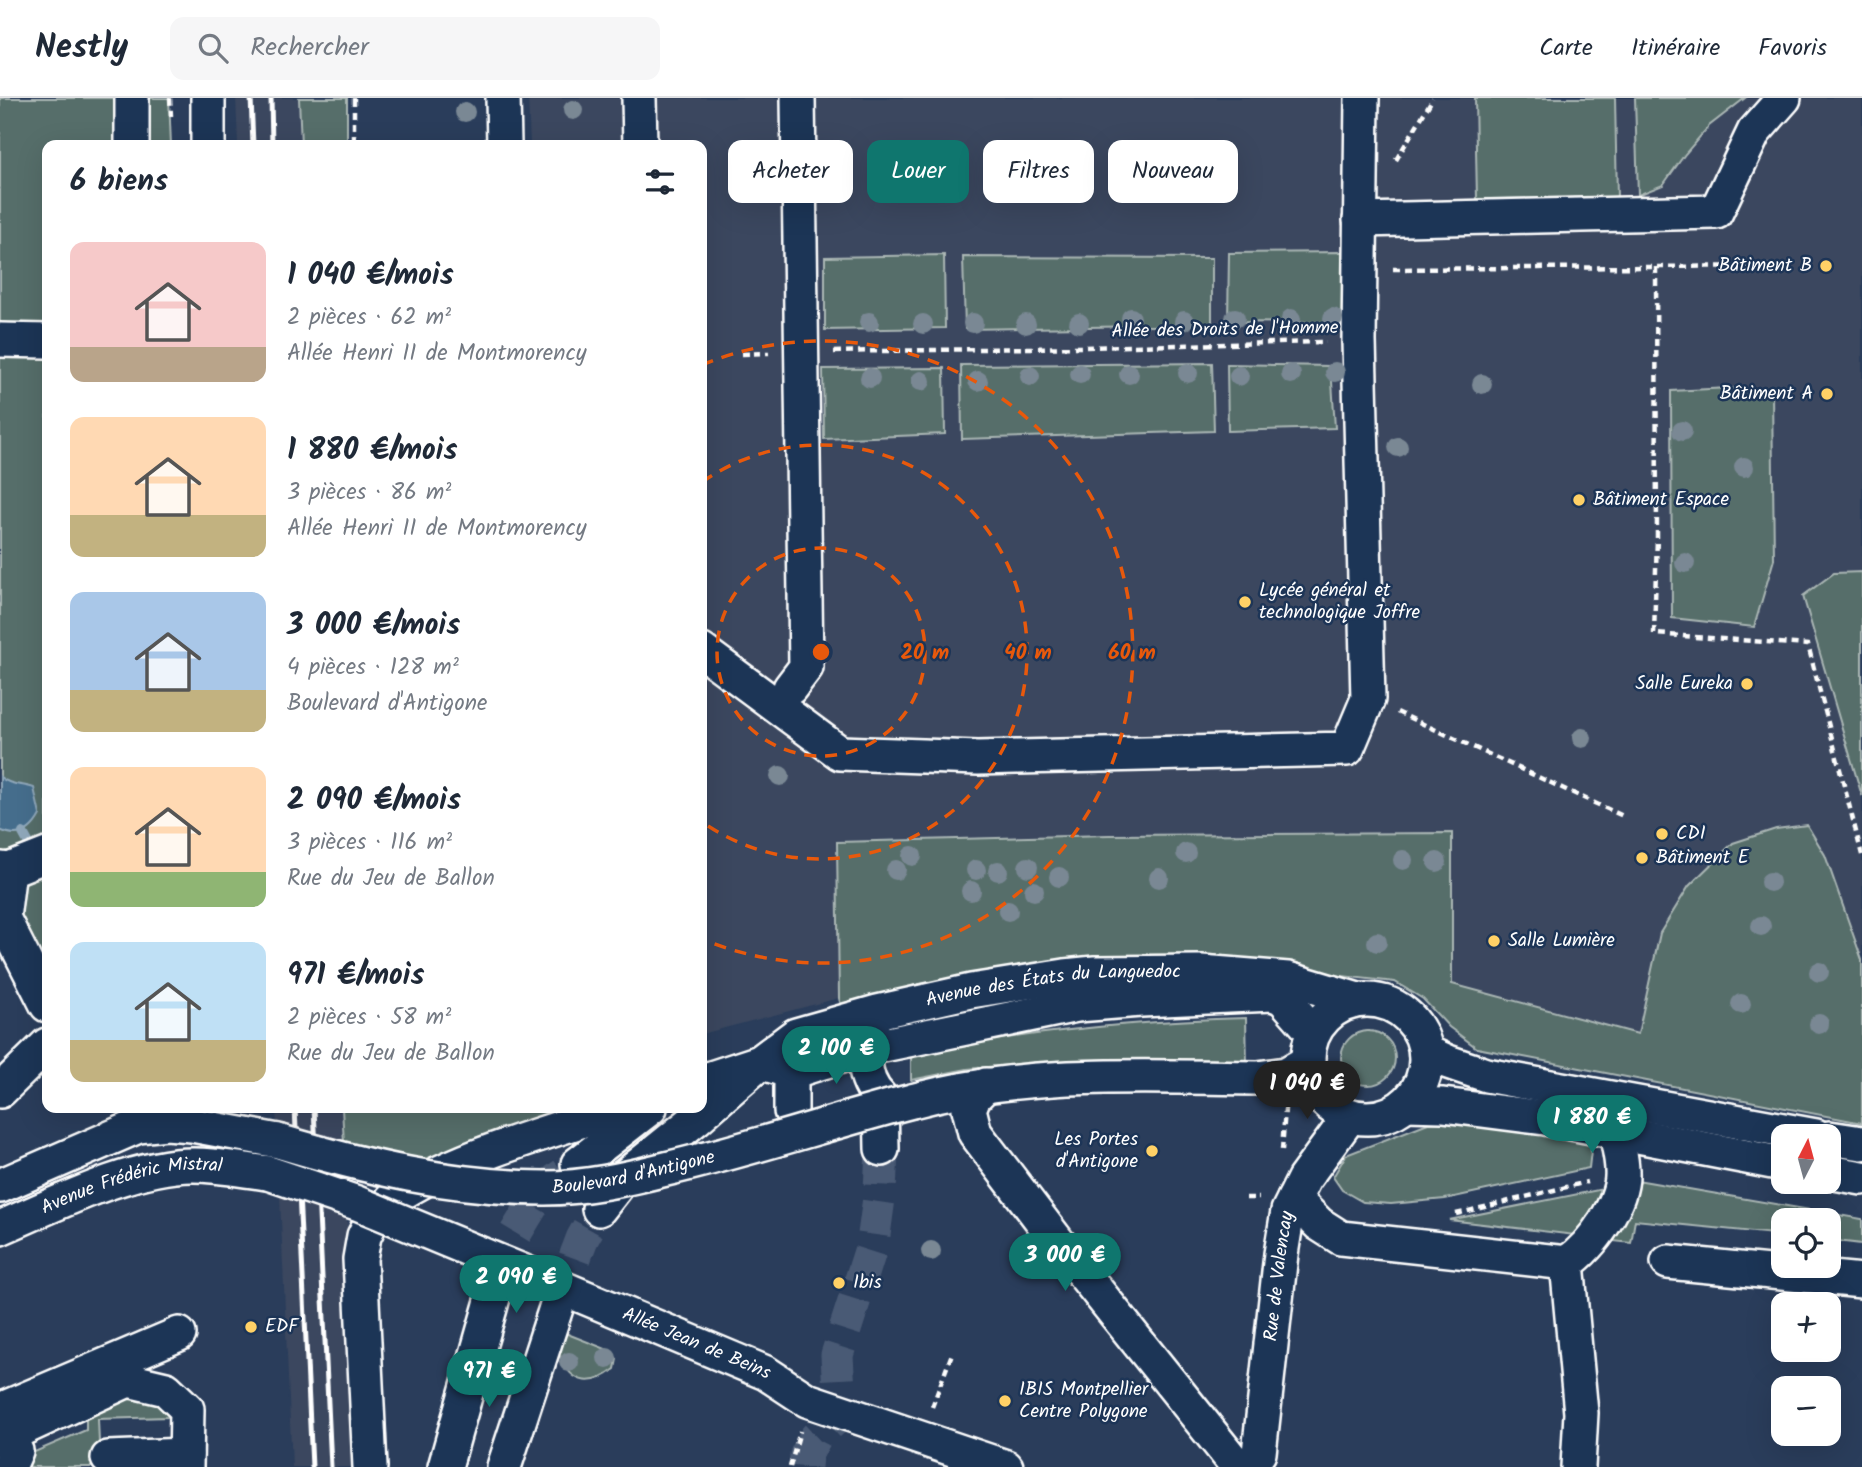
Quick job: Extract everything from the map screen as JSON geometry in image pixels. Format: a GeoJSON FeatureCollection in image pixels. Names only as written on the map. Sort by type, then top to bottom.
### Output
{"type":"FeatureCollection","features":[{"type":"Feature","properties":{"kind":"street"},"geometry":{"type":"LineString","coordinates":[[132,98],[132,140]]}},
{"type":"Feature","properties":{"kind":"street"},"geometry":{"type":"LineString","coordinates":[[208,98],[208,140]]}},
{"type":"Feature","properties":{"kind":"street"},"geometry":{"type":"LineString","coordinates":[[503,98],[504,140]]}},
{"type":"Feature","properties":{"kind":"street"},"geometry":{"type":"LineString","coordinates":[[639,98],[640,140]]}},
{"type":"Feature","properties":{"kind":"street"},"geometry":{"type":"LineString","coordinates":[[790,688],[806,667],[798,98]]}},
{"type":"Feature","properties":{"kind":"street"},"geometry":{"type":"LineString","coordinates":[[707,656],[840,753],[978,758],[1347,749],[1367,699],[1359,341],[1362,98]]}},
{"type":"Feature","properties":{"kind":"street"},"geometry":{"type":"LineString","coordinates":[[1360,220],[1716,212],[1754,132],[1784,98]]}},
{"type":"Feature","properties":{"kind":"street"},"geometry":{"type":"LineString","coordinates":[[0,340],[42,341]]}},
{"type":"Feature","properties":{"kind":"street"},"geometry":{"type":"LineString","coordinates":[[42,857],[5,870],[2,920],[42,996]]}},
{"type":"Feature","properties":{"kind":"street","name":"Avenue des États du Languedoc"},"geometry":{"type":"LineString","coordinates":[[707,1079],[760,1062],[796,1035],[877,1012],[971,991],[1065,976],[1121,972],[1201,972],[1288,979],[1358,1000]]}},
{"type":"Feature","properties":{"kind":"street","name":"Avenue des États du Languedoc"},"geometry":{"type":"LineString","coordinates":[[791,1072],[864,1049],[1077,1005],[1256,994],[1273,994],[1283,998],[1310,1047]]}},
{"type":"Feature","properties":{"kind":"street"},"geometry":{"type":"LineString","coordinates":[[1358,1000],[1384,1002],[1408,1016],[1423,1038],[1426,1052],[1423,1081],[1406,1104],[1389,1114],[1370,1118],[1350,1116],[1333,1108],[1319,1095],[1310,1047],[1324,1017],[1339,1005],[1358,1000]]}},
{"type":"Feature","properties":{"kind":"street"},"geometry":{"type":"LineString","coordinates":[[873,1150],[881,1098],[870,1087],[864,1049],[877,1012]]}},
{"type":"Feature","properties":{"kind":"street","name":"Boulevard d'Antigone"},"geometry":{"type":"LineString","coordinates":[[278,1141],[402,1174],[546,1188],[616,1181],[725,1156],[834,1121],[954,1089],[1060,1077],[1258,1078],[1286,1074],[1310,1047]]}},
{"type":"Feature","properties":{"kind":"street"},"geometry":{"type":"LineString","coordinates":[[0,1091],[42,1050]]}},
{"type":"Feature","properties":{"kind":"street"},"geometry":{"type":"LineString","coordinates":[[1426,1052],[1486,1075],[1771,1128]]}},
{"type":"Feature","properties":{"kind":"street"},"geometry":{"type":"LineString","coordinates":[[707,1109],[760,1062],[791,1072],[791,1111]]}},
{"type":"Feature","properties":{"kind":"street"},"geometry":{"type":"LineString","coordinates":[[1002,1083],[974,1097],[969,1109],[975,1133],[1199,1419],[1249,1460]]}},
{"type":"Feature","properties":{"kind":"street"},"geometry":{"type":"LineString","coordinates":[[1406,1104],[1443,1105],[1532,1116],[1771,1162]]}},
{"type":"Feature","properties":{"kind":"street"},"geometry":{"type":"LineString","coordinates":[[233,1113],[242,1125],[278,1141]]}},
{"type":"Feature","properties":{"kind":"street"},"geometry":{"type":"LineString","coordinates":[[392,1199],[417,1183],[454,1166],[606,1113]]}},
{"type":"Feature","properties":{"kind":"street"},"geometry":{"type":"LineString","coordinates":[[578,1164],[644,1113]]}},
{"type":"Feature","properties":{"kind":"street"},"geometry":{"type":"LineString","coordinates":[[599,1209],[624,1177],[703,1113]]}},
{"type":"Feature","properties":{"kind":"street","name":"Rue de Valencay"},"geometry":{"type":"LineString","coordinates":[[1249,1460],[1288,1211],[1299,1189],[1350,1116]]}},
{"type":"Feature","properties":{"kind":"street","name":"Avenue Frédéric Mistral"},"geometry":{"type":"LineString","coordinates":[[0,1186],[138,1126],[166,1123],[192,1125],[278,1141]]}},
{"type":"Feature","properties":{"kind":"street"},"geometry":{"type":"LineString","coordinates":[[1299,1189],[1320,1224],[1341,1238],[1567,1263],[1582,1253],[1603,1225],[1621,1186],[1622,1171],[1616,1132]]}},
{"type":"Feature","properties":{"kind":"street"},"geometry":{"type":"LineString","coordinates":[[1841,1140],[1862,1143]]}},
{"type":"Feature","properties":{"kind":"street","name":"Avenue Frédéric Mistral"},"geometry":{"type":"LineString","coordinates":[[0,1228],[123,1178],[162,1168],[193,1165],[268,1173]]}},
{"type":"Feature","properties":{"kind":"street","name":"Allée Jean de Beins"},"geometry":{"type":"LineString","coordinates":[[268,1173],[357,1203],[510,1276],[766,1373],[807,1400],[1006,1467]]}},
{"type":"Feature","properties":{"kind":"street"},"geometry":{"type":"LineString","coordinates":[[1841,1174],[1862,1178]]}},
{"type":"Feature","properties":{"kind":"street"},"geometry":{"type":"LineString","coordinates":[[369,1226],[364,1236],[360,1259],[370,1467]]}},
{"type":"Feature","properties":{"kind":"street"},"geometry":{"type":"LineString","coordinates":[[1668,1262],[1862,1281]]}},
{"type":"Feature","properties":{"kind":"street"},"geometry":{"type":"LineString","coordinates":[[1567,1263],[1581,1413],[1578,1467]]}},
{"type":"Feature","properties":{"kind":"street"},"geometry":{"type":"LineString","coordinates":[[445,1467],[510,1276]]}},
{"type":"Feature","properties":{"kind":"street"},"geometry":{"type":"LineString","coordinates":[[505,1467],[557,1304]]}},
{"type":"Feature","properties":{"kind":"street"},"geometry":{"type":"LineString","coordinates":[[6,1437],[179,1334]]}},
{"type":"Feature","properties":{"kind":"street"},"geometry":{"type":"LineString","coordinates":[[6,1437],[128,1380],[166,1389],[187,1409],[186,1461],[108,1458]]}},
{"type":"Feature","properties":{"kind":"street"},"geometry":{"type":"LineString","coordinates":[[6,1437],[88,1421]]}},
{"type":"Feature","properties":{"kind":"path"},"geometry":{"type":"LineString","coordinates":[[354,98],[354,140]]}},
{"type":"Feature","properties":{"kind":"path"},"geometry":{"type":"LineString","coordinates":[[1381,269],[1780,266]]}},
{"type":"Feature","properties":{"kind":"path"},"geometry":{"type":"LineString","coordinates":[[1656,267],[1657,537],[1654,635],[1808,646],[1862,855]]}},
{"type":"Feature","properties":{"kind":"path","name":"Allée des Droits de l'Homme"},"geometry":{"type":"LineString","coordinates":[[742,354],[1359,341]]}},
{"type":"Feature","properties":{"kind":"path"},"geometry":{"type":"LineString","coordinates":[[1367,699],[1625,817]]}},
{"type":"Feature","properties":{"kind":"path"},"geometry":{"type":"LineString","coordinates":[[1258,1078],[1262,1101],[1285,1109],[1281,1164],[1299,1189]]}},
{"type":"Feature","properties":{"kind":"path"},"geometry":{"type":"LineString","coordinates":[[1448,1215],[1461,1214],[1622,1171]]}},
{"type":"Feature","properties":{"kind":"path"},"geometry":{"type":"LineString","coordinates":[[932,1407],[952,1353]]}},
{"type":"Feature","properties":{"kind":"shaded area"},"geometry":{"type":"Polygon","coordinates":[[[236,98],[299,98],[301,140],[238,140],[236,98]]]}},
{"type":"Feature","properties":{"kind":"shaded area","name":"Lycée général et technologique Joffre"},"geometry":{"type":"Polygon","coordinates":[[[528,98],[1862,98],[1862,1096],[1452,984],[1451,833],[1109,835],[838,841],[839,998],[707,1033],[707,140],[530,140],[528,98]]]}},
{"type":"Feature","properties":{"kind":"shaded area"},"geometry":{"type":"Polygon","coordinates":[[[0,777],[34,788],[40,815],[28,830],[13,834],[0,830],[0,777]]]}},
{"type":"Feature","properties":{"kind":"shaded area"},"geometry":{"type":"Polygon","coordinates":[[[276,1113],[342,1113],[358,1467],[292,1467],[276,1113]]]}},
{"type":"Feature","properties":{"kind":"green space"},"geometry":{"type":"Polygon","coordinates":[[[0,98],[169,98],[171,140],[42,140],[42,954],[0,928],[0,98]]]}},
{"type":"Feature","properties":{"kind":"green space"},"geometry":{"type":"Polygon","coordinates":[[[299,98],[347,98],[347,140],[301,140],[299,98]]]}},
{"type":"Feature","properties":{"kind":"green space"},"geometry":{"type":"Polygon","coordinates":[[[1475,98],[1615,98],[1617,198],[1477,199],[1475,98]]]}},
{"type":"Feature","properties":{"kind":"green space"},"geometry":{"type":"Polygon","coordinates":[[[1635,98],[1745,98],[1709,126],[1663,185],[1638,195],[1635,98]]]}},
{"type":"Feature","properties":{"kind":"green space"},"geometry":{"type":"Polygon","coordinates":[[[1344,252],[1344,323],[1228,322],[1229,253],[1344,252]]]}},
{"type":"Feature","properties":{"kind":"green space"},"geometry":{"type":"Polygon","coordinates":[[[944,255],[945,328],[825,330],[825,257],[944,255]]]}},
{"type":"Feature","properties":{"kind":"green space"},"geometry":{"type":"Polygon","coordinates":[[[963,257],[1212,258],[1212,325],[965,329],[963,257]]]}},
{"type":"Feature","properties":{"kind":"green space"},"geometry":{"type":"Polygon","coordinates":[[[1212,363],[1214,431],[962,439],[961,365],[1212,363]]]}},
{"type":"Feature","properties":{"kind":"green space"},"geometry":{"type":"Polygon","coordinates":[[[1227,364],[1331,366],[1335,428],[1228,431],[1227,364]]]}},
{"type":"Feature","properties":{"kind":"green space"},"geometry":{"type":"Polygon","coordinates":[[[944,368],[945,434],[824,439],[823,369],[944,368]]]}},
{"type":"Feature","properties":{"kind":"green space"},"geometry":{"type":"Polygon","coordinates":[[[1729,388],[1772,391],[1774,559],[1754,627],[1672,618],[1671,391],[1729,388]]]}},
{"type":"Feature","properties":{"kind":"green space"},"geometry":{"type":"Polygon","coordinates":[[[1862,572],[1862,796],[1803,596],[1834,573],[1862,572]]]}},
{"type":"Feature","properties":{"kind":"green space"},"geometry":{"type":"Polygon","coordinates":[[[1807,825],[1825,855],[1862,960],[1862,1123],[1477,1048],[1449,1027],[1423,999],[1395,982],[1333,975],[1291,963],[1213,956],[1127,955],[1055,962],[915,985],[842,1010],[839,998],[837,842],[1109,835],[1452,833],[1452,984],[1638,1034],[1660,933],[1689,886],[1733,843],[1776,829],[1807,825]]]}},
{"type":"Feature","properties":{"kind":"green space"},"geometry":{"type":"Polygon","coordinates":[[[1246,1018],[1247,1064],[1040,1062],[967,1069],[911,1080],[911,1055],[953,1047],[1078,1029],[1246,1018]]]}},
{"type":"Feature","properties":{"kind":"green space"},"geometry":{"type":"Polygon","coordinates":[[[1368,1031],[1387,1039],[1395,1058],[1387,1077],[1368,1085],[1349,1077],[1341,1058],[1349,1039],[1368,1031]]]}},
{"type":"Feature","properties":{"kind":"green space"},"geometry":{"type":"Polygon","coordinates":[[[342,1113],[553,1113],[427,1160],[344,1143],[342,1113]]]}},
{"type":"Feature","properties":{"kind":"green space"},"geometry":{"type":"Polygon","coordinates":[[[1459,1121],[1592,1142],[1589,1168],[1445,1199],[1391,1204],[1363,1202],[1342,1190],[1333,1177],[1346,1155],[1428,1123],[1459,1121]]]}},
{"type":"Feature","properties":{"kind":"green space"},"geometry":{"type":"Polygon","coordinates":[[[1637,1180],[1799,1208],[1771,1208],[1771,1234],[1635,1220],[1631,1243],[1604,1240],[1637,1180]]]}},
{"type":"Feature","properties":{"kind":"green space"},"geometry":{"type":"Polygon","coordinates":[[[1608,1188],[1605,1197],[1575,1235],[1449,1220],[1608,1188]]]}},
{"type":"Feature","properties":{"kind":"green space"},"geometry":{"type":"Polygon","coordinates":[[[1841,1215],[1862,1219],[1862,1244],[1841,1241],[1841,1215]]]}},
{"type":"Feature","properties":{"kind":"green space"},"geometry":{"type":"Polygon","coordinates":[[[565,1333],[611,1351],[617,1359],[615,1369],[606,1376],[588,1381],[574,1376],[558,1352],[565,1333]]]}},
{"type":"Feature","properties":{"kind":"green space"},"geometry":{"type":"Polygon","coordinates":[[[131,1396],[168,1407],[169,1417],[98,1419],[100,1467],[19,1467],[32,1453],[86,1430],[86,1412],[131,1396]]]}},
{"type":"Feature","properties":{"kind":"waterway"},"geometry":{"type":"LineString","coordinates":[[23,833],[35,855]]}},
{"type":"Feature","properties":{"kind":"tunnel"},"geometry":{"type":"LineString","coordinates":[[805,1467],[806,1455],[815,1438],[835,1419],[840,1409],[837,1355],[873,1242],[882,1149]]}},
{"type":"Feature","properties":{"kind":"tunnel"},"geometry":{"type":"LineString","coordinates":[[498,1280],[515,1234],[541,1191],[564,1174]]}},
{"type":"Feature","properties":{"kind":"tunnel"},"geometry":{"type":"LineString","coordinates":[[557,1305],[582,1239],[599,1209]]}},
{"type":"Feature","properties":{"kind":"railway"},"geometry":{"type":"LineString","coordinates":[[251,98],[253,140]]}},
{"type":"Feature","properties":{"kind":"railway"},"geometry":{"type":"LineString","coordinates":[[271,98],[272,140]]}},
{"type":"Feature","properties":{"kind":"railway"},"geometry":{"type":"LineString","coordinates":[[295,1113],[312,1467]]}},
{"type":"Feature","properties":{"kind":"railway"},"geometry":{"type":"LineString","coordinates":[[314,1113],[331,1467]]}},
{"type":"Feature","properties":{"kind":"place","name":"Bâtiment B"},"geometry":{"type":"Point","coordinates":[1826,266]}},
{"type":"Feature","properties":{"kind":"place","name":"Bâtiment A"},"geometry":{"type":"Point","coordinates":[1827,394]}},
{"type":"Feature","properties":{"kind":"place","name":"Bâtiment Espace"},"geometry":{"type":"Point","coordinates":[1579,500]}},
{"type":"Feature","properties":{"kind":"place","name":"Lycée général et technologique Joffre"},"geometry":{"type":"Point","coordinates":[1245,602]}},
{"type":"Feature","properties":{"kind":"place","name":"Salle Eureka"},"geometry":{"type":"Point","coordinates":[1747,684]}},
{"type":"Feature","properties":{"kind":"place","name":"CDI"},"geometry":{"type":"Point","coordinates":[1662,834]}},
{"type":"Feature","properties":{"kind":"place","name":"Bâtiment E"},"geometry":{"type":"Point","coordinates":[1642,858]}},
{"type":"Feature","properties":{"kind":"place","name":"Salle Lumière"},"geometry":{"type":"Point","coordinates":[1494,941]}},
{"type":"Feature","properties":{"kind":"place","name":"Les Portes d'Antigone"},"geometry":{"type":"Point","coordinates":[1152,1151]}},
{"type":"Feature","properties":{"kind":"place","name":"Ibis"},"geometry":{"type":"Point","coordinates":[839,1283]}},
{"type":"Feature","properties":{"kind":"place","name":"EDF"},"geometry":{"type":"Point","coordinates":[251,1327]}},
{"type":"Feature","properties":{"kind":"place","name":"IBIS Montpellier Centre Polygone"},"geometry":{"type":"Point","coordinates":[1005,1401]}}]}
